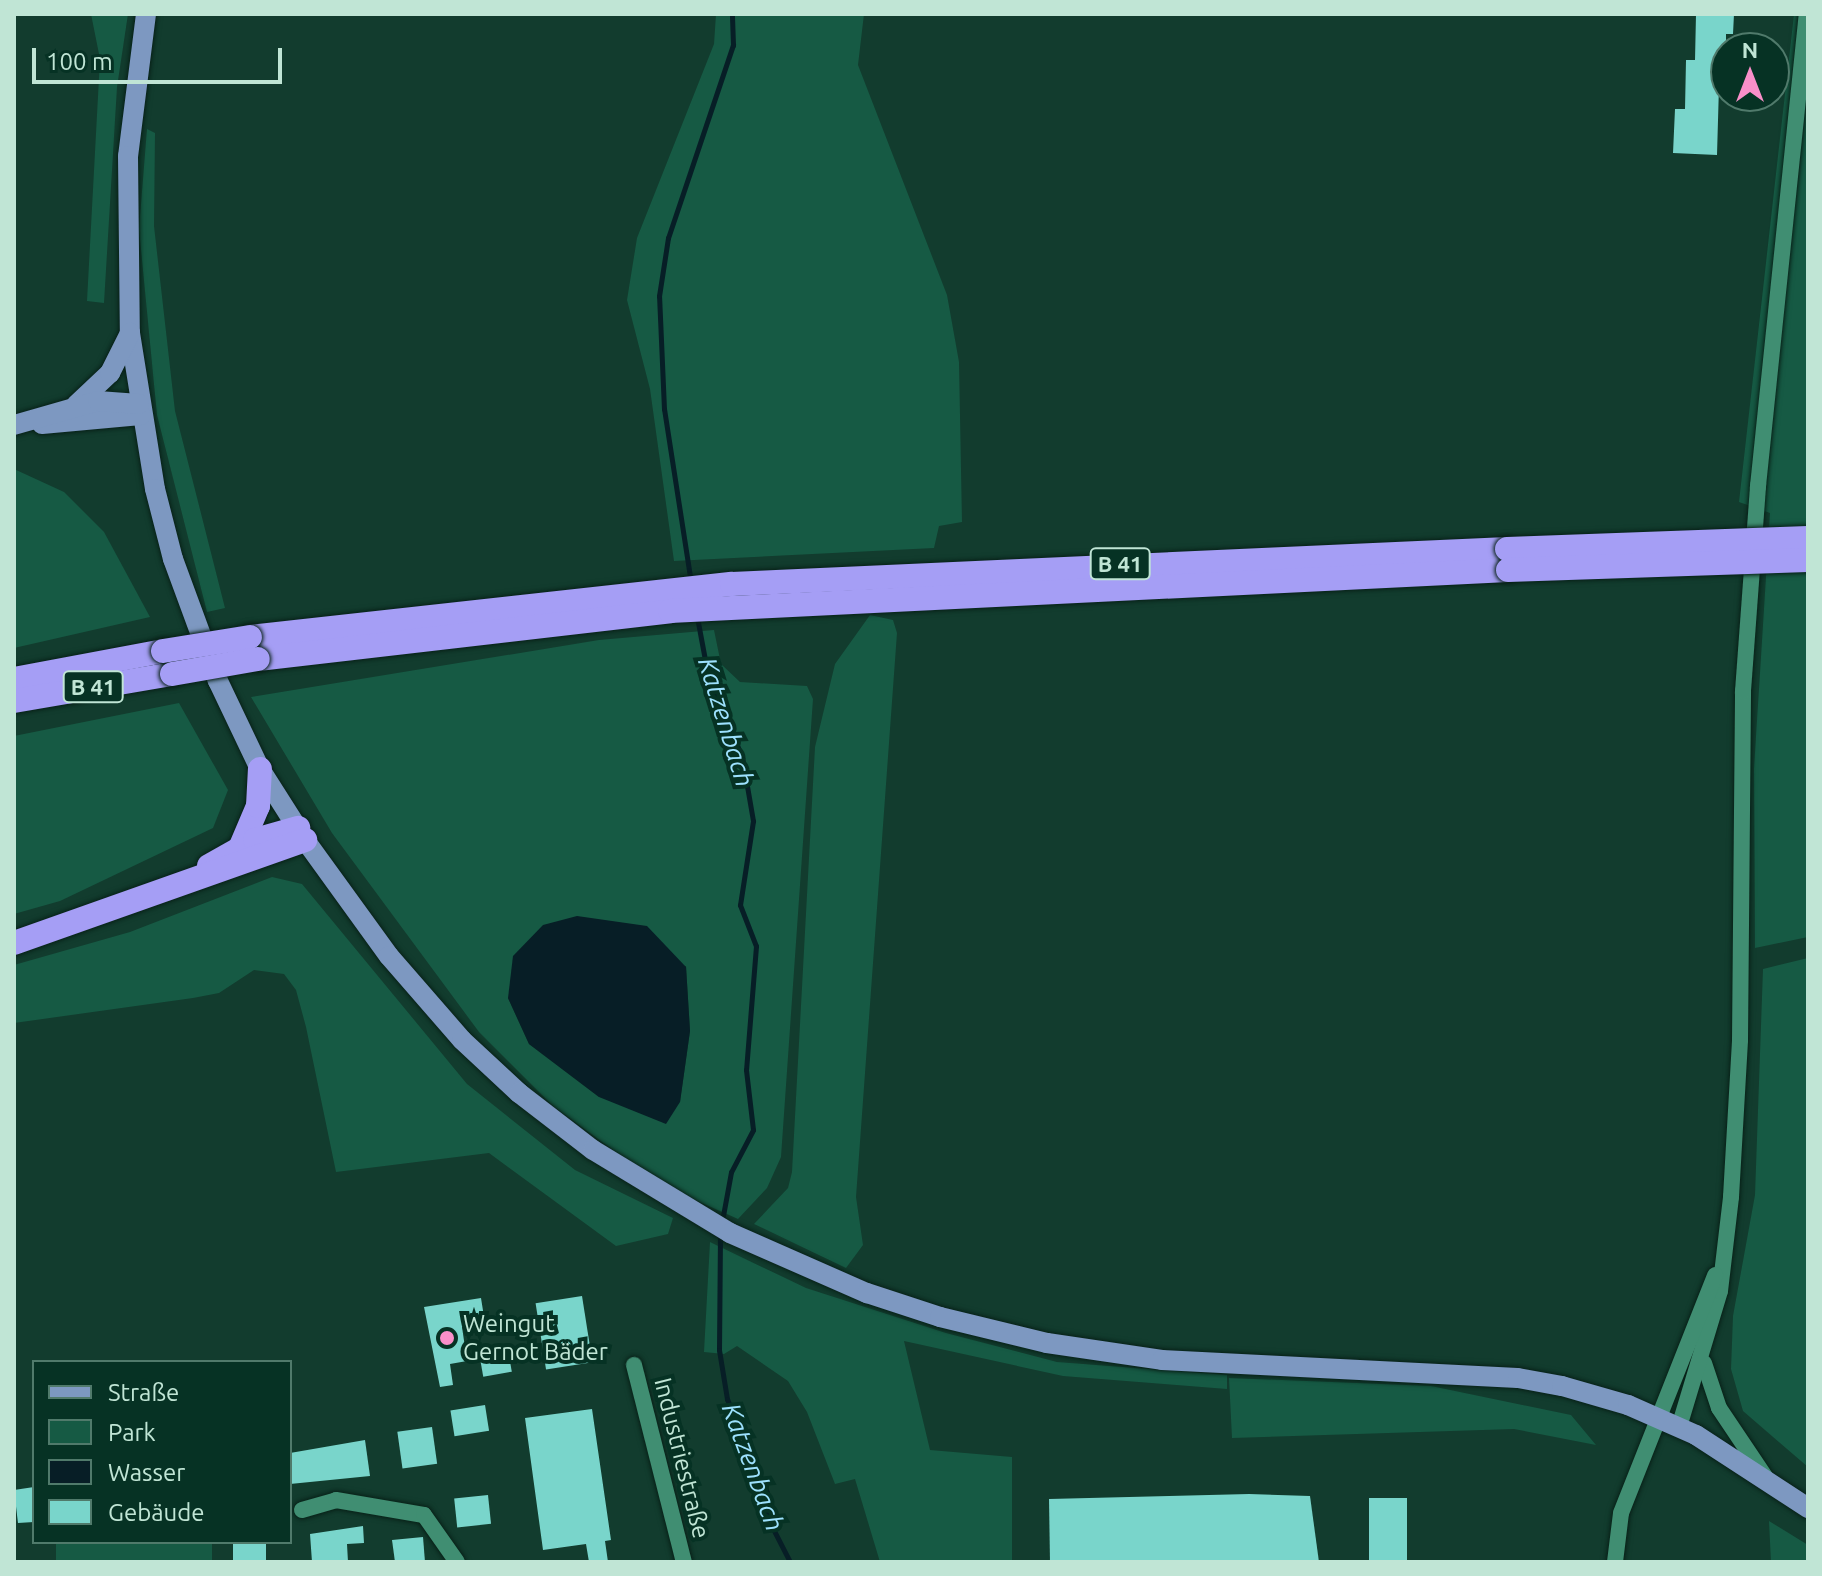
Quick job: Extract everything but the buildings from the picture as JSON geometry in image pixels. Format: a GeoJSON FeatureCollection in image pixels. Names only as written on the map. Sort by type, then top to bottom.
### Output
{"type":"FeatureCollection","features":[{"type":"Feature","properties":{"kind":"highway","name":"B 41"},"geometry":{"type":"LineString","coordinates":[[14,679],[668,600],[1508,560],[1808,538]]}},
{"type":"Feature","properties":{"kind":"highway","name":"B 41"},"geometry":{"type":"LineString","coordinates":[[1508,560],[1808,560]]}},
{"type":"Feature","properties":{"kind":"highway","name":"B 41"},"geometry":{"type":"LineString","coordinates":[[14,701],[168,662]]}},
{"type":"Feature","properties":{"kind":"highway"},"geometry":{"type":"LineString","coordinates":[[241,846],[258,806],[260,769]]}},
{"type":"Feature","properties":{"kind":"highway"},"geometry":{"type":"LineString","coordinates":[[186,879],[241,846],[301,834]]}},
{"type":"Feature","properties":{"kind":"highway"},"geometry":{"type":"LineString","coordinates":[[14,943],[301,834]]}},
{"type":"Feature","properties":{"kind":"main road"},"geometry":{"type":"LineString","coordinates":[[146,14],[128,156],[130,333],[140,409],[173,559],[218,681],[260,769],[301,834],[348,904],[462,1040],[519,1093],[656,1190],[776,1256],[940,1317],[1047,1343],[1252,1367],[1518,1378],[1657,1416],[1766,1478],[1808,1508]]}},
{"type":"Feature","properties":{"kind":"main road"},"geometry":{"type":"LineString","coordinates":[[74,407],[110,373],[130,333]]}},
{"type":"Feature","properties":{"kind":"main road"},"geometry":{"type":"LineString","coordinates":[[14,425],[74,407],[140,409]]}},
{"type":"Feature","properties":{"kind":"main road"},"geometry":{"type":"LineString","coordinates":[[14,425],[140,409]]}},
{"type":"Feature","properties":{"kind":"street"},"geometry":{"type":"LineString","coordinates":[[1679,1427],[1704,1361],[1726,1239],[1740,1040],[1743,691],[1758,486],[1807,14]]}},
{"type":"Feature","properties":{"kind":"street"},"geometry":{"type":"LineString","coordinates":[[1615,1562],[1621,1513],[1726,1239]]}},
{"type":"Feature","properties":{"kind":"street"},"geometry":{"type":"LineString","coordinates":[[1704,1361],[1719,1408],[1766,1478]]}},
{"type":"Feature","properties":{"kind":"street","name":"Industriestraße"},"geometry":{"type":"LineString","coordinates":[[634,1365],[684,1562]]}},
{"type":"Feature","properties":{"kind":"street"},"geometry":{"type":"LineString","coordinates":[[302,1510],[336,1500],[424,1515],[457,1562]]}},
{"type":"Feature","properties":{"kind":"green space"},"geometry":{"type":"Polygon","coordinates":[[[91,14],[128,14],[117,87],[104,303],[87,301],[100,59],[91,14]]]}},
{"type":"Feature","properties":{"kind":"green space"},"geometry":{"type":"Polygon","coordinates":[[[716,14],[864,14],[858,65],[947,295],[959,362],[962,522],[939,526],[934,548],[674,561],[650,389],[627,300],[637,238],[714,44],[716,14]]]}},
{"type":"Feature","properties":{"kind":"green space"},"geometry":{"type":"Polygon","coordinates":[[[1794,14],[1808,14],[1808,937],[1755,948],[1754,768],[1770,513],[1739,502],[1783,112],[1790,112],[1790,49],[1794,14]]]}},
{"type":"Feature","properties":{"kind":"green space"},"geometry":{"type":"Polygon","coordinates":[[[147,129],[155,133],[154,226],[175,411],[225,608],[207,612],[157,415],[139,229],[147,129]]]}},
{"type":"Feature","properties":{"kind":"green space"},"geometry":{"type":"Polygon","coordinates":[[[14,469],[64,492],[104,532],[150,617],[14,648],[14,469]]]}},
{"type":"Feature","properties":{"kind":"green space"},"geometry":{"type":"Polygon","coordinates":[[[870,615],[893,620],[897,633],[856,1197],[863,1245],[846,1268],[754,1224],[788,1188],[792,1172],[815,747],[835,664],[870,615]]]}},
{"type":"Feature","properties":{"kind":"green space"},"geometry":{"type":"Polygon","coordinates":[[[714,630],[721,664],[740,682],[807,686],[813,699],[781,1157],[767,1188],[738,1219],[668,1188],[620,1155],[553,1106],[479,1032],[332,833],[251,697],[599,640],[714,630]],[[686,966],[508,998],[529,1044],[599,1097],[680,1102],[690,1031],[686,966]]]}},
{"type":"Feature","properties":{"kind":"green space"},"geometry":{"type":"Polygon","coordinates":[[[179,703],[228,790],[213,828],[60,901],[14,914],[14,736],[179,703]]]}},
{"type":"Feature","properties":{"kind":"green space"},"geometry":{"type":"Polygon","coordinates":[[[272,877],[302,884],[467,1084],[575,1170],[673,1218],[668,1234],[616,1246],[489,1153],[336,1172],[306,1027],[296,990],[284,974],[254,970],[219,993],[14,1023],[14,965],[130,932],[272,877]]]}},
{"type":"Feature","properties":{"kind":"green space"},"geometry":{"type":"Polygon","coordinates":[[[1808,958],[1808,1467],[1743,1411],[1731,1369],[1733,1316],[1755,1195],[1763,969],[1808,958]]]}},
{"type":"Feature","properties":{"kind":"green space"},"geometry":{"type":"Polygon","coordinates":[[[710,1242],[806,1288],[946,1333],[1057,1362],[1227,1375],[1227,1389],[1063,1376],[904,1341],[930,1450],[1012,1457],[1012,1562],[880,1562],[855,1479],[835,1484],[807,1412],[788,1381],[737,1346],[724,1354],[704,1352],[710,1242]]]}},
{"type":"Feature","properties":{"kind":"green space"},"geometry":{"type":"Polygon","coordinates":[[[1229,1378],[1431,1386],[1571,1415],[1596,1445],[1514,1429],[1232,1438],[1229,1378]]]}},
{"type":"Feature","properties":{"kind":"green space"},"geometry":{"type":"Polygon","coordinates":[[[1769,1521],[1808,1545],[1808,1562],[1771,1562],[1769,1521]]]}},
{"type":"Feature","properties":{"kind":"green space"},"geometry":{"type":"Polygon","coordinates":[[[56,1544],[212,1544],[212,1562],[56,1562],[56,1544]]]}},
{"type":"Feature","properties":{"kind":"water"},"geometry":{"type":"Polygon","coordinates":[[[577,916],[647,926],[686,967],[690,1031],[680,1102],[666,1124],[599,1097],[529,1044],[508,998],[513,956],[543,925],[577,916]]]}},
{"type":"Feature","properties":{"kind":"waterway","name":"Katzenbach"},"geometry":{"type":"LineString","coordinates":[[691,583],[664,409],[659,296],[668,238],[733,45],[732,14]]}},
{"type":"Feature","properties":{"kind":"waterway","name":"Katzenbach"},"geometry":{"type":"LineString","coordinates":[[697,617],[708,676],[742,757],[753,821],[740,905],[756,946],[746,1070],[753,1130],[731,1172],[722,1221]]}},
{"type":"Feature","properties":{"kind":"waterway","name":"Katzenbach"},"geometry":{"type":"LineString","coordinates":[[720,1235],[719,1350],[727,1399],[767,1493],[768,1519],[790,1562]]}},
{"type":"Feature","properties":{"kind":"place","name":"Weingut Gernot Bäder"},"geometry":{"type":"Point","coordinates":[447,1338]}}]}
